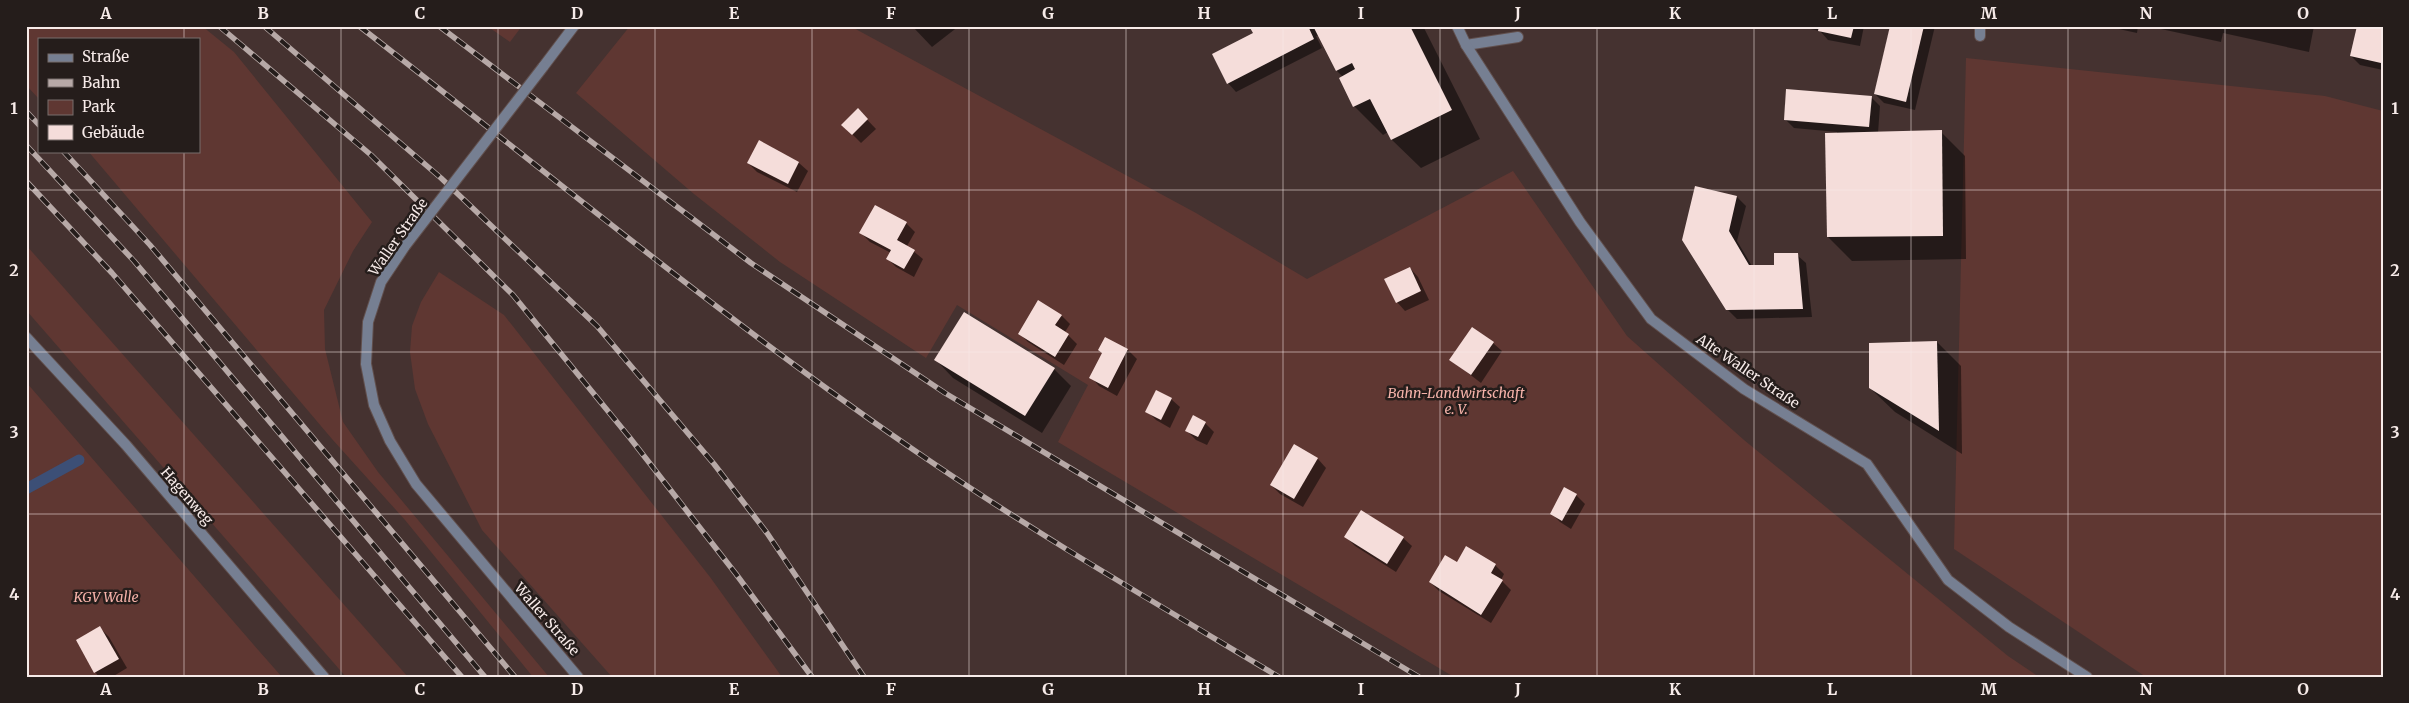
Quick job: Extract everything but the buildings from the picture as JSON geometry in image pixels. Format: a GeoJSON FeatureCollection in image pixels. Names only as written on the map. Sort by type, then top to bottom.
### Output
{"type":"FeatureCollection","features":[{"type":"Feature","properties":{"kind":"street","name":"Waller Straße"},"geometry":{"type":"LineString","coordinates":[[574,26],[405,246],[381,282],[368,322],[366,364],[374,405],[390,441],[416,484],[578,677]]}},
{"type":"Feature","properties":{"kind":"street","name":"Alte Waller Straße"},"geometry":{"type":"LineString","coordinates":[[1457,26],[1466,45],[1580,222],[1651,319],[1744,388],[1867,464],[1948,580],[2009,627],[2087,677]]}},
{"type":"Feature","properties":{"kind":"street"},"geometry":{"type":"LineString","coordinates":[[1466,45],[1518,37]]}},
{"type":"Feature","properties":{"kind":"street","name":"Hagenweg"},"geometry":{"type":"LineString","coordinates":[[26,337],[126,446],[324,677]]}},
{"type":"Feature","properties":{"kind":"green space"},"geometry":{"type":"Polygon","coordinates":[[[26,26],[202,26],[234,52],[372,222],[353,251],[324,310],[325,349],[343,422],[378,472],[549,677],[533,677],[405,520],[332,439],[89,152],[200,152],[200,38],[38,38],[38,98],[26,85],[26,26]]]}},
{"type":"Feature","properties":{"kind":"green space"},"geometry":{"type":"Polygon","coordinates":[[[487,26],[522,26],[510,42],[487,26]]]}},
{"type":"Feature","properties":{"kind":"green space","name":"Bahn-Landwirtschaft e. V."},"geometry":{"type":"Polygon","coordinates":[[[630,26],[850,26],[1196,213],[1307,279],[1513,171],[1627,336],[1744,440],[2008,656],[2039,677],[1454,677],[1058,442],[1088,385],[957,305],[926,358],[780,262],[694,194],[576,93],[630,26]]]}},
{"type":"Feature","properties":{"kind":"green space"},"geometry":{"type":"Polygon","coordinates":[[[1966,58],[2325,96],[2383,111],[2383,677],[2146,677],[1954,549],[1966,58]]]}},
{"type":"Feature","properties":{"kind":"green space"},"geometry":{"type":"Polygon","coordinates":[[[26,245],[408,677],[346,677],[26,310],[26,245]]]}},
{"type":"Feature","properties":{"kind":"green space"},"geometry":{"type":"Polygon","coordinates":[[[439,272],[504,315],[710,577],[782,677],[612,677],[482,530],[428,424],[415,389],[410,352],[412,326],[421,302],[439,272]]]}},
{"type":"Feature","properties":{"kind":"green space","name":"KGV Walle"},"geometry":{"type":"Polygon","coordinates":[[[26,382],[253,644],[282,677],[26,677],[26,382]]]}},
{"type":"Feature","properties":{"kind":"waterway"},"geometry":{"type":"LineString","coordinates":[[26,489],[79,460]]}},
{"type":"Feature","properties":{"kind":"railway"},"geometry":{"type":"LineString","coordinates":[[219,26],[371,155],[513,295],[630,438],[736,574],[812,677]]}},
{"type":"Feature","properties":{"kind":"railway"},"geometry":{"type":"LineString","coordinates":[[264,26],[441,178],[597,326],[714,464],[767,533],[864,677]]}},
{"type":"Feature","properties":{"kind":"railway"},"geometry":{"type":"LineString","coordinates":[[359,26],[710,302],[854,408],[1014,516],[1279,677]]}},
{"type":"Feature","properties":{"kind":"railway"},"geometry":{"type":"LineString","coordinates":[[439,26],[751,263],[945,393],[1419,677]]}},
{"type":"Feature","properties":{"kind":"railway"},"geometry":{"type":"LineString","coordinates":[[26,111],[38,124]]}},
{"type":"Feature","properties":{"kind":"railway"},"geometry":{"type":"LineString","coordinates":[[26,145],[134,261],[485,677]]}},
{"type":"Feature","properties":{"kind":"railway"},"geometry":{"type":"LineString","coordinates":[[64,152],[150,245],[515,677]]}},
{"type":"Feature","properties":{"kind":"railway"},"geometry":{"type":"LineString","coordinates":[[26,181],[112,273],[462,677]]}}]}
